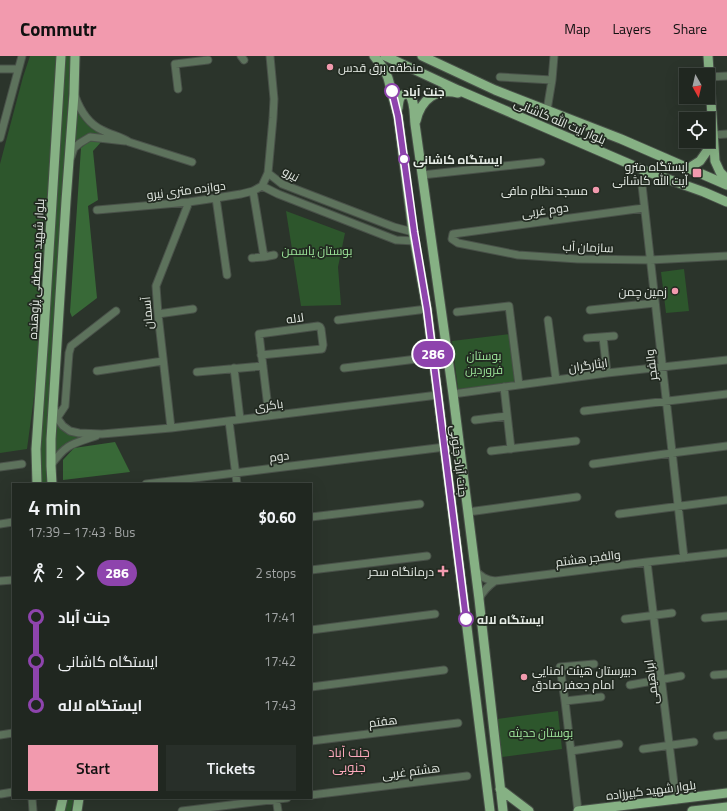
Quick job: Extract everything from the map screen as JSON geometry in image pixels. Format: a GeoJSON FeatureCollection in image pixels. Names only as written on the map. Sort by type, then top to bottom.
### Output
{"type":"FeatureCollection","features":[{"type":"Feature","properties":{"kind":"main road","name":"بلوار شهید مصطفی پژوهنده"},"geometry":{"type":"LineString","coordinates":[[37,483],[36,449],[61,56]]}},
{"type":"Feature","properties":{"kind":"main road","name":"بلوار شهید مصطفی پژوهنده"},"geometry":{"type":"LineString","coordinates":[[52,483],[51,439],[64,225],[74,94],[75,56]]}},
{"type":"Feature","properties":{"kind":"main road"},"geometry":{"type":"LineString","coordinates":[[374,56],[384,69],[388,78],[398,116]]}},
{"type":"Feature","properties":{"kind":"main road","name":"بلوار آیت الله کاشانی"},"geometry":{"type":"LineString","coordinates":[[385,56],[422,74],[648,172],[727,202]]}},
{"type":"Feature","properties":{"kind":"main road","name":"بلوار آیت الله کاشانی"},"geometry":{"type":"LineString","coordinates":[[422,56],[495,90],[548,110],[727,185]]}},
{"type":"Feature","properties":{"kind":"main road"},"geometry":{"type":"LineString","coordinates":[[708,56],[709,68]]}},
{"type":"Feature","properties":{"kind":"main road"},"geometry":{"type":"LineString","coordinates":[[415,124],[417,115],[426,99],[441,93],[451,92],[463,94],[484,101]]}},
{"type":"Feature","properties":{"kind":"main road","name":"جنت آباد جنوبی"},"geometry":{"type":"LineString","coordinates":[[490,811],[427,309],[415,241],[398,116],[399,100],[401,96],[405,94],[409,94],[413,102],[453,394],[479,599],[503,811]]}},
{"type":"Feature","properties":{"kind":"main road"},"geometry":{"type":"LineString","coordinates":[[689,168],[700,161],[708,148]]}},
{"type":"Feature","properties":{"kind":"main road"},"geometry":{"type":"LineString","coordinates":[[714,148],[715,161],[720,172],[727,179]]}},
{"type":"Feature","properties":{"kind":"main road"},"geometry":{"type":"LineString","coordinates":[[500,789],[529,811]]}},
{"type":"Feature","properties":{"kind":"main road","name":"بلوار شهید کبیرزاده"},"geometry":{"type":"LineString","coordinates":[[578,811],[727,793]]}},
{"type":"Feature","properties":{"kind":"main road"},"geometry":{"type":"LineString","coordinates":[[60,811],[63,799]]}},
{"type":"Feature","properties":{"kind":"main road"},"geometry":{"type":"LineString","coordinates":[[77,811],[79,799]]}},
{"type":"Feature","properties":{"kind":"main road"},"geometry":{"type":"LineString","coordinates":[[692,811],[727,807]]}},
{"type":"Feature","properties":{"kind":"street"},"geometry":{"type":"LineString","coordinates":[[0,138],[22,56]]}},
{"type":"Feature","properties":{"kind":"street","name":"نیرو"},"geometry":{"type":"LineString","coordinates":[[270,56],[274,99],[268,173],[282,184],[331,204],[394,228],[414,232]]}},
{"type":"Feature","properties":{"kind":"street"},"geometry":{"type":"LineString","coordinates":[[548,110],[554,56]]}},
{"type":"Feature","properties":{"kind":"street"},"geometry":{"type":"LineString","coordinates":[[178,88],[175,64],[181,59],[208,60]]}},
{"type":"Feature","properties":{"kind":"street"},"geometry":{"type":"LineString","coordinates":[[0,69],[18,69]]}},
{"type":"Feature","properties":{"kind":"street"},"geometry":{"type":"LineString","coordinates":[[715,77],[727,76]]}},
{"type":"Feature","properties":{"kind":"street"},"geometry":{"type":"LineString","coordinates":[[500,77],[552,80]]}},
{"type":"Feature","properties":{"kind":"street"},"geometry":{"type":"LineString","coordinates":[[74,94],[82,112],[91,122],[102,130],[121,137],[129,142]]}},
{"type":"Feature","properties":{"kind":"street"},"geometry":{"type":"LineString","coordinates":[[715,135],[727,134]]}},
{"type":"Feature","properties":{"kind":"street"},"geometry":{"type":"LineString","coordinates":[[69,165],[74,148],[90,138],[129,142],[192,162]]}},
{"type":"Feature","properties":{"kind":"street"},"geometry":{"type":"LineString","coordinates":[[422,175],[541,162]]}},
{"type":"Feature","properties":{"kind":"street","name":"والفجر"},"geometry":{"type":"LineString","coordinates":[[648,172],[642,185],[644,208],[684,558]]}},
{"type":"Feature","properties":{"kind":"street"},"geometry":{"type":"LineString","coordinates":[[262,186],[268,173]]}},
{"type":"Feature","properties":{"kind":"street","name":"نیرو"},"geometry":{"type":"LineString","coordinates":[[262,186],[278,194],[396,240],[415,241]]}},
{"type":"Feature","properties":{"kind":"street","name":"دوازده متری نیرو"},"geometry":{"type":"LineString","coordinates":[[97,210],[189,202],[241,194],[253,191],[262,186]]}},
{"type":"Feature","properties":{"kind":"street"},"geometry":{"type":"LineString","coordinates":[[253,191],[264,257]]}},
{"type":"Feature","properties":{"kind":"street"},"geometry":{"type":"LineString","coordinates":[[216,198],[227,275]]}},
{"type":"Feature","properties":{"kind":"street","name":"آسمان"},"geometry":{"type":"LineString","coordinates":[[171,428],[156,290],[157,283],[189,202]]}},
{"type":"Feature","properties":{"kind":"street"},"geometry":{"type":"LineString","coordinates":[[328,213],[331,204]]}},
{"type":"Feature","properties":{"kind":"street","name":"دوم غربی"},"geometry":{"type":"LineString","coordinates":[[452,239],[453,234],[644,208]]}},
{"type":"Feature","properties":{"kind":"street","name":"سازمان آب"},"geometry":{"type":"LineString","coordinates":[[452,239],[458,243],[518,255],[578,259],[650,260],[727,256]]}},
{"type":"Feature","properties":{"kind":"street"},"geometry":{"type":"LineString","coordinates":[[252,258],[274,255]]}},
{"type":"Feature","properties":{"kind":"street"},"geometry":{"type":"LineString","coordinates":[[590,310],[655,303]]}},
{"type":"Feature","properties":{"kind":"street"},"geometry":{"type":"LineString","coordinates":[[457,312],[509,306],[519,386]]}},
{"type":"Feature","properties":{"kind":"street"},"geometry":{"type":"LineString","coordinates":[[158,314],[193,309]]}},
{"type":"Feature","properties":{"kind":"street"},"geometry":{"type":"LineString","coordinates":[[338,320],[427,309]]}},
{"type":"Feature","properties":{"kind":"street"},"geometry":{"type":"LineString","coordinates":[[57,418],[65,406],[70,346],[116,311]]}},
{"type":"Feature","properties":{"kind":"street"},"geometry":{"type":"LineString","coordinates":[[548,320],[556,380]]}},
{"type":"Feature","properties":{"kind":"street","name":"لاله"},"geometry":{"type":"LineString","coordinates":[[261,355],[322,349],[322,329],[318,326],[259,334],[261,355],[269,416]]}},
{"type":"Feature","properties":{"kind":"street"},"geometry":{"type":"LineString","coordinates":[[587,338],[614,336]]}},
{"type":"Feature","properties":{"kind":"street"},"geometry":{"type":"LineString","coordinates":[[603,337],[607,373]]}},
{"type":"Feature","properties":{"kind":"street"},"geometry":{"type":"LineString","coordinates":[[344,368],[433,357]]}},
{"type":"Feature","properties":{"kind":"street","name":"ایثارگران"},"geometry":{"type":"LineString","coordinates":[[453,394],[607,373],[727,360]]}},
{"type":"Feature","properties":{"kind":"street"},"geometry":{"type":"LineString","coordinates":[[97,371],[163,361]]}},
{"type":"Feature","properties":{"kind":"street"},"geometry":{"type":"LineString","coordinates":[[197,372],[263,366]]}},
{"type":"Feature","properties":{"kind":"street"},"geometry":{"type":"LineString","coordinates":[[234,368],[240,419]]}},
{"type":"Feature","properties":{"kind":"street"},"geometry":{"type":"LineString","coordinates":[[504,387],[510,449]]}},
{"type":"Feature","properties":{"kind":"street"},"geometry":{"type":"LineString","coordinates":[[584,411],[727,394]]}},
{"type":"Feature","properties":{"kind":"street","name":"باکری"},"geometry":{"type":"LineString","coordinates":[[53,408],[57,418],[63,426],[70,431],[102,434],[171,428],[438,395]]}},
{"type":"Feature","properties":{"kind":"street"},"geometry":{"type":"LineString","coordinates":[[475,420],[507,416]]}},
{"type":"Feature","properties":{"kind":"street"},"geometry":{"type":"LineString","coordinates":[[229,421],[237,483]]}},
{"type":"Feature","properties":{"kind":"street","name":"باکری"},"geometry":{"type":"LineString","coordinates":[[51,466],[67,446],[102,434]]}},
{"type":"Feature","properties":{"kind":"street"},"geometry":{"type":"LineString","coordinates":[[491,451],[576,441]]}},
{"type":"Feature","properties":{"kind":"street"},"geometry":{"type":"LineString","coordinates":[[593,464],[727,446]]}},
{"type":"Feature","properties":{"kind":"street","name":"دوم"},"geometry":{"type":"LineString","coordinates":[[154,483],[445,447]]}},
{"type":"Feature","properties":{"kind":"street"},"geometry":{"type":"LineString","coordinates":[[0,467],[22,464]]}},
{"type":"Feature","properties":{"kind":"street"},"geometry":{"type":"LineString","coordinates":[[468,512],[577,497]]}},
{"type":"Feature","properties":{"kind":"street"},"geometry":{"type":"LineString","coordinates":[[619,514],[727,500]]}},
{"type":"Feature","properties":{"kind":"street"},"geometry":{"type":"LineString","coordinates":[[312,518],[420,504]]}},
{"type":"Feature","properties":{"kind":"street"},"geometry":{"type":"LineString","coordinates":[[0,524],[12,522]]}},
{"type":"Feature","properties":{"kind":"street"},"geometry":{"type":"LineString","coordinates":[[684,558],[727,553]]}},
{"type":"Feature","properties":{"kind":"street"},"geometry":{"type":"LineString","coordinates":[[312,570],[427,556]]}},
{"type":"Feature","properties":{"kind":"street","name":"والفجر هشتم"},"geometry":{"type":"LineString","coordinates":[[495,581],[684,558]]}},
{"type":"Feature","properties":{"kind":"street","name":"ابراهیمی"},"geometry":{"type":"LineString","coordinates":[[647,562],[676,800]]}},
{"type":"Feature","properties":{"kind":"street"},"geometry":{"type":"LineString","coordinates":[[475,570],[480,576],[487,580],[495,581]]}},
{"type":"Feature","properties":{"kind":"street"},"geometry":{"type":"LineString","coordinates":[[0,581],[12,580]]}},
{"type":"Feature","properties":{"kind":"street"},"geometry":{"type":"LineString","coordinates":[[479,599],[489,585],[495,581]]}},
{"type":"Feature","properties":{"kind":"street"},"geometry":{"type":"LineString","coordinates":[[312,630],[435,614]]}},
{"type":"Feature","properties":{"kind":"street"},"geometry":{"type":"LineString","coordinates":[[625,619],[672,614]]}},
{"type":"Feature","properties":{"kind":"street"},"geometry":{"type":"LineString","coordinates":[[705,618],[727,616]]}},
{"type":"Feature","properties":{"kind":"street"},"geometry":{"type":"LineString","coordinates":[[578,811],[560,667],[594,664]]}},
{"type":"Feature","properties":{"kind":"street"},"geometry":{"type":"LineString","coordinates":[[312,687],[444,670]]}},
{"type":"Feature","properties":{"kind":"street"},"geometry":{"type":"LineString","coordinates":[[714,676],[727,674]]}},
{"type":"Feature","properties":{"kind":"street"},"geometry":{"type":"LineString","coordinates":[[630,685],[681,676]]}},
{"type":"Feature","properties":{"kind":"street"},"geometry":{"type":"LineString","coordinates":[[565,701],[601,697]]}},
{"type":"Feature","properties":{"kind":"street","name":"هفتم"},"geometry":{"type":"LineString","coordinates":[[312,741],[458,723]]}},
{"type":"Feature","properties":{"kind":"street"},"geometry":{"type":"LineString","coordinates":[[0,735],[12,733]]}},
{"type":"Feature","properties":{"kind":"street"},"geometry":{"type":"LineString","coordinates":[[716,736],[727,735]]}},
{"type":"Feature","properties":{"kind":"street"},"geometry":{"type":"LineString","coordinates":[[643,749],[694,742]]}},
{"type":"Feature","properties":{"kind":"street"},"geometry":{"type":"LineString","coordinates":[[571,751],[620,744]]}},
{"type":"Feature","properties":{"kind":"street","name":"هشتم غربی"},"geometry":{"type":"LineString","coordinates":[[312,795],[467,776]]}},
{"type":"Feature","properties":{"kind":"street"},"geometry":{"type":"LineString","coordinates":[[0,794],[12,792]]}},
{"type":"Feature","properties":{"kind":"street"},"geometry":{"type":"LineString","coordinates":[[32,799],[33,811]]}},
{"type":"Feature","properties":{"kind":"street"},"geometry":{"type":"LineString","coordinates":[[182,811],[277,799],[278,811]]}},
{"type":"Feature","properties":{"kind":"green space"},"geometry":{"type":"Polygon","coordinates":[[[30,56],[57,56],[39,337],[34,395],[27,449],[0,453],[0,164],[30,56]]]}},
{"type":"Feature","properties":{"kind":"green space"},"geometry":{"type":"Polygon","coordinates":[[[64,56],[71,56],[48,414],[46,454],[47,483],[41,483],[39,455],[64,56]]]}},
{"type":"Feature","properties":{"kind":"green space"},"geometry":{"type":"Polygon","coordinates":[[[77,107],[83,116],[119,138],[97,134],[87,136],[75,142],[77,107]]]}},
{"type":"Feature","properties":{"kind":"green space"},"geometry":{"type":"Polygon","coordinates":[[[91,140],[102,141],[93,151],[98,200],[88,206],[97,298],[72,317],[70,312],[81,148],[91,140]]]}},
{"type":"Feature","properties":{"kind":"green space","name":"بوستان یاسمن"},"geometry":{"type":"Polygon","coordinates":[[[286,211],[345,233],[338,267],[341,305],[301,306],[286,211]]]}},
{"type":"Feature","properties":{"kind":"green space","name":"زمین چمن"},"geometry":{"type":"Polygon","coordinates":[[[684,269],[689,311],[666,313],[661,272],[684,269]]]}},
{"type":"Feature","properties":{"kind":"green space","name":"بوستان فروردین"},"geometry":{"type":"Polygon","coordinates":[[[510,334],[516,382],[458,389],[452,341],[510,334]]]}},
{"type":"Feature","properties":{"kind":"green space"},"geometry":{"type":"Polygon","coordinates":[[[57,420],[60,426],[94,436],[76,440],[67,444],[55,456],[57,420]]]}},
{"type":"Feature","properties":{"kind":"green space"},"geometry":{"type":"Polygon","coordinates":[[[115,442],[130,472],[63,480],[63,460],[74,448],[115,442]]]}},
{"type":"Feature","properties":{"kind":"green space","name":"بوستان حدیثه"},"geometry":{"type":"Polygon","coordinates":[[[558,711],[562,749],[502,757],[497,719],[558,711]]]}},
{"type":"Feature","properties":{"kind":"green space"},"geometry":{"type":"Polygon","coordinates":[[[67,799],[74,799],[71,811],[64,811],[67,799]]]}},
{"type":"Feature","properties":{"kind":"bus line","name":"286"},"geometry":{"type":"LineString","coordinates":[[392,91],[398,116],[414,232],[427,309],[466,619]]}},
{"type":"Feature","properties":{"kind":"place","name":"منطقه برق قدس"},"geometry":{"type":"Point","coordinates":[330,67]}},
{"type":"Feature","properties":{"kind":"place","name":"جنت آباد"},"geometry":{"type":"Point","coordinates":[392,91]}},
{"type":"Feature","properties":{"kind":"place","name":"ایستگاه کاشانی"},"geometry":{"type":"Point","coordinates":[404,159]}},
{"type":"Feature","properties":{"kind":"place","name":"ایستگاه مترو آیت الله کاشانی"},"geometry":{"type":"Point","coordinates":[697,173]}},
{"type":"Feature","properties":{"kind":"place","name":"مسجد نظام مافی"},"geometry":{"type":"Point","coordinates":[596,190]}},
{"type":"Feature","properties":{"kind":"place","name":"زمین چمن"},"geometry":{"type":"Point","coordinates":[675,291]}},
{"type":"Feature","properties":{"kind":"place","name":"درمانگاه سحر"},"geometry":{"type":"Point","coordinates":[443,571]}},
{"type":"Feature","properties":{"kind":"place","name":"ایستگاه لاله"},"geometry":{"type":"Point","coordinates":[466,619]}},
{"type":"Feature","properties":{"kind":"place","name":"دبیرستان هیئت امنایی امام جعفر صادق"},"geometry":{"type":"Point","coordinates":[524,677]}},
{"type":"Feature","properties":{"kind":"district","name":"جنت‌ آباد جنوبی"},"geometry":{"type":"Point","coordinates":[349,760]}}]}
